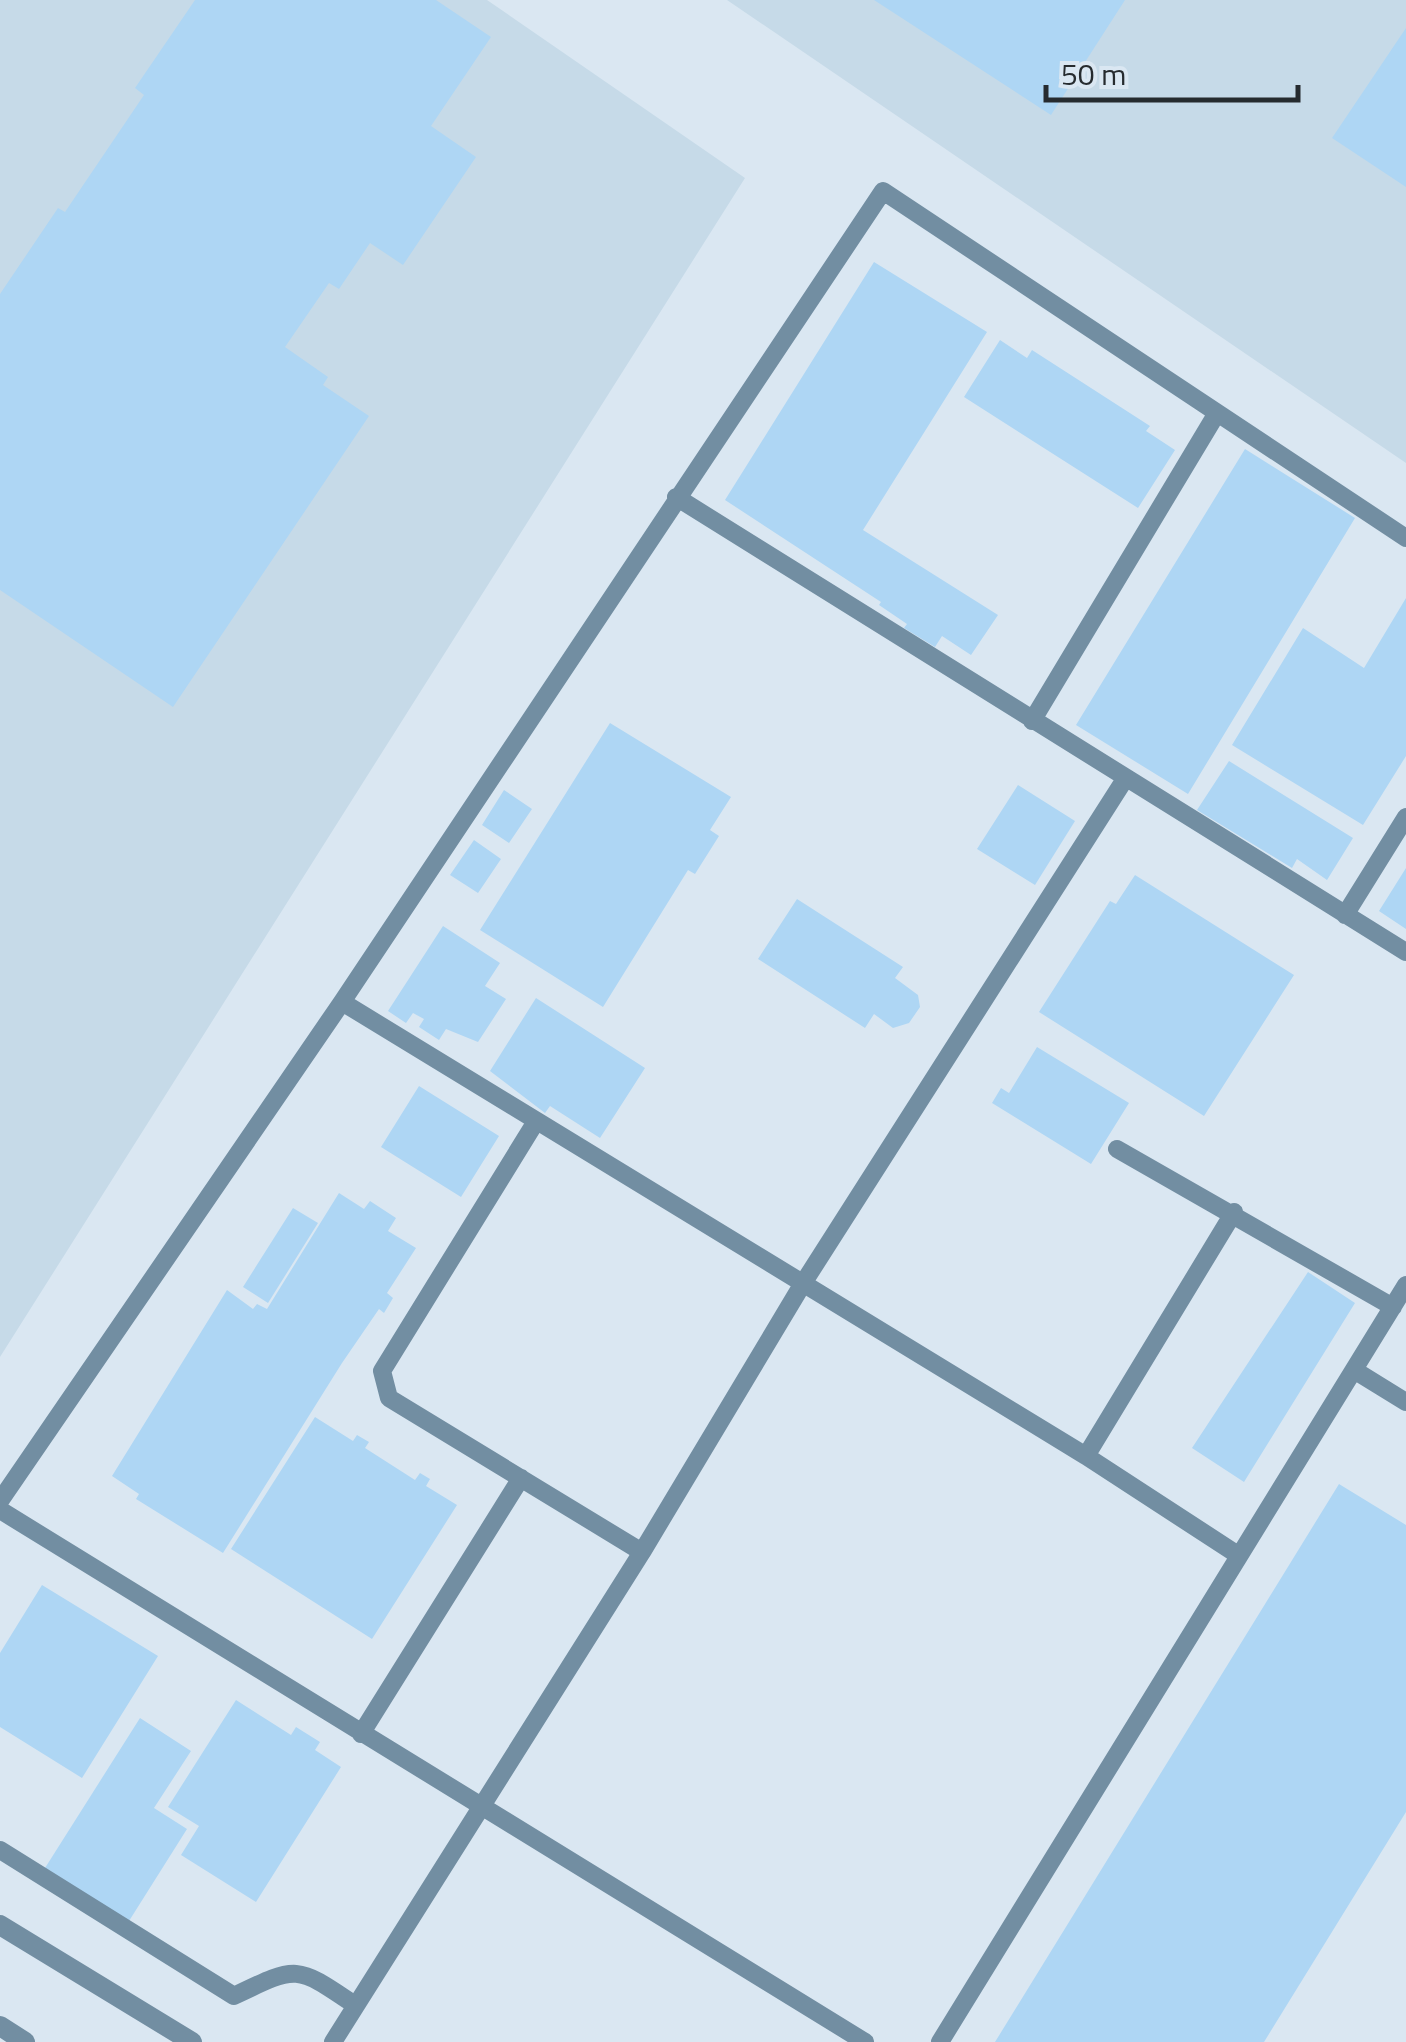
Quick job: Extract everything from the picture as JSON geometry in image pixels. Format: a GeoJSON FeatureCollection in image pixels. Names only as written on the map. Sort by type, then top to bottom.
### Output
{"type":"FeatureCollection","features":[{"type":"Feature","properties":{"kind":"street"},"geometry":{"type":"LineString","coordinates":[[0,1926],[192,2042]]}},
{"type":"Feature","properties":{"kind":"street"},"geometry":{"type":"LineString","coordinates":[[0,2026],[25,2042]]}},
{"type":"Feature","properties":{"kind":"lane"},"geometry":{"type":"LineString","coordinates":[[0,1501],[342,1002],[882,191],[1406,538]]}},
{"type":"Feature","properties":{"kind":"lane"},"geometry":{"type":"LineString","coordinates":[[1032,721],[1218,413]]}},
{"type":"Feature","properties":{"kind":"lane"},"geometry":{"type":"LineString","coordinates":[[676,497],[1406,952]]}},
{"type":"Feature","properties":{"kind":"lane"},"geometry":{"type":"LineString","coordinates":[[333,2042],[642,1552],[802,1285],[1126,779]]}},
{"type":"Feature","properties":{"kind":"lane"},"geometry":{"type":"LineString","coordinates":[[1345,915],[1406,817]]}},
{"type":"Feature","properties":{"kind":"lane"},"geometry":{"type":"LineString","coordinates":[[342,1002],[1086,1456],[1238,1555]]}},
{"type":"Feature","properties":{"kind":"lane"},"geometry":{"type":"LineString","coordinates":[[535,1123],[382,1371],[390,1398],[642,1552]]}},
{"type":"Feature","properties":{"kind":"lane"},"geometry":{"type":"LineString","coordinates":[[1117,1149],[1234,1212],[1393,1306]]}},
{"type":"Feature","properties":{"kind":"lane"},"geometry":{"type":"LineString","coordinates":[[1086,1456],[1234,1212]]}},
{"type":"Feature","properties":{"kind":"lane"},"geometry":{"type":"LineString","coordinates":[[940,2042],[1406,1286]]}},
{"type":"Feature","properties":{"kind":"lane"},"geometry":{"type":"LineString","coordinates":[[1354,1370],[1406,1402]]}},
{"type":"Feature","properties":{"kind":"lane"},"geometry":{"type":"LineString","coordinates":[[360,1734],[521,1478]]}},
{"type":"Feature","properties":{"kind":"lane"},"geometry":{"type":"LineString","coordinates":[[0,1510],[481,1810],[864,2042]]}},
{"type":"Feature","properties":{"kind":"lane"},"geometry":{"type":"LineString","coordinates":[[0,1850],[234,1996],[284,1972],[309,1974],[355,2005]]}},
{"type":"Feature","properties":{"kind":"shaded area"},"geometry":{"type":"Polygon","coordinates":[[[0,0],[487,0],[745,178],[0,1357],[0,0]]]}},
{"type":"Feature","properties":{"kind":"shaded area"},"geometry":{"type":"Polygon","coordinates":[[[727,0],[1406,0],[1406,463],[727,0]]]}},
{"type":"Feature","properties":{"kind":"building"},"geometry":{"type":"Polygon","coordinates":[[[195,0],[436,0],[491,37],[431,126],[476,157],[403,265],[370,243],[339,289],[329,283],[285,347],[328,377],[323,385],[369,416],[173,707],[0,590],[0,294],[58,208],[65,212],[144,95],[135,88],[195,0]]]}},
{"type":"Feature","properties":{"kind":"building"},"geometry":{"type":"Polygon","coordinates":[[[874,0],[1125,0],[1051,115],[874,0]]]}},
{"type":"Feature","properties":{"kind":"building"},"geometry":{"type":"Polygon","coordinates":[[[1406,28],[1406,187],[1332,138],[1406,28]]]}},
{"type":"Feature","properties":{"kind":"building"},"geometry":{"type":"Polygon","coordinates":[[[874,262],[987,332],[863,530],[998,615],[971,655],[942,636],[935,647],[904,628],[907,624],[879,605],[881,602],[725,500],[874,262]]]}},
{"type":"Feature","properties":{"kind":"building"},"geometry":{"type":"Polygon","coordinates":[[[1000,340],[1027,358],[1032,350],[1150,426],[1146,431],[1175,450],[1138,508],[964,397],[1000,340]]]}},
{"type":"Feature","properties":{"kind":"building"},"geometry":{"type":"Polygon","coordinates":[[[1245,449],[1355,518],[1188,794],[1076,725],[1245,449]]]}},
{"type":"Feature","properties":{"kind":"building"},"geometry":{"type":"Polygon","coordinates":[[[1406,598],[1406,756],[1363,825],[1232,745],[1303,628],[1364,668],[1406,598]]]}},
{"type":"Feature","properties":{"kind":"building"},"geometry":{"type":"Polygon","coordinates":[[[610,723],[731,797],[710,830],[719,836],[695,874],[688,870],[603,1007],[480,930],[610,723]]]}},
{"type":"Feature","properties":{"kind":"building"},"geometry":{"type":"Polygon","coordinates":[[[1229,761],[1353,838],[1327,880],[1297,859],[1292,868],[1197,810],[1229,761]]]}},
{"type":"Feature","properties":{"kind":"building"},"geometry":{"type":"Polygon","coordinates":[[[1018,785],[1075,821],[1035,885],[977,849],[1018,785]]]}},
{"type":"Feature","properties":{"kind":"building"},"geometry":{"type":"Polygon","coordinates":[[[504,790],[532,809],[509,843],[482,825],[504,790]]]}},
{"type":"Feature","properties":{"kind":"building"},"geometry":{"type":"Polygon","coordinates":[[[474,840],[501,859],[478,893],[450,875],[474,840]]]}},
{"type":"Feature","properties":{"kind":"building"},"geometry":{"type":"Polygon","coordinates":[[[1406,868],[1406,929],[1379,911],[1406,868]]]}},
{"type":"Feature","properties":{"kind":"building"},"geometry":{"type":"Polygon","coordinates":[[[1135,875],[1294,975],[1204,1116],[1039,1012],[1110,901],[1116,904],[1135,875]]]}},
{"type":"Feature","properties":{"kind":"building"},"geometry":{"type":"Polygon","coordinates":[[[797,899],[903,967],[895,978],[918,995],[920,1007],[909,1023],[893,1028],[874,1014],[865,1028],[758,959],[797,899]]]}},
{"type":"Feature","properties":{"kind":"building"},"geometry":{"type":"Polygon","coordinates":[[[443,926],[500,963],[485,986],[506,999],[478,1042],[446,1029],[439,1040],[419,1027],[424,1019],[413,1013],[406,1023],[388,1011],[443,926]]]}},
{"type":"Feature","properties":{"kind":"building"},"geometry":{"type":"Polygon","coordinates":[[[536,998],[645,1068],[600,1138],[550,1106],[545,1113],[490,1071],[536,998]]]}},
{"type":"Feature","properties":{"kind":"building"},"geometry":{"type":"Polygon","coordinates":[[[1037,1047],[1129,1103],[1091,1164],[992,1103],[1001,1088],[1009,1093],[1037,1047]]]}},
{"type":"Feature","properties":{"kind":"building"},"geometry":{"type":"Polygon","coordinates":[[[419,1086],[499,1136],[461,1197],[381,1147],[419,1086]]]}},
{"type":"Feature","properties":{"kind":"building"},"geometry":{"type":"Polygon","coordinates":[[[339,1193],[364,1209],[370,1201],[396,1218],[388,1231],[416,1248],[387,1293],[393,1298],[384,1313],[379,1309],[342,1363],[223,1553],[136,1499],[139,1494],[112,1476],[227,1290],[253,1309],[257,1304],[267,1309],[339,1193]]]}},
{"type":"Feature","properties":{"kind":"building"},"geometry":{"type":"Polygon","coordinates":[[[293,1208],[318,1223],[268,1303],[243,1287],[293,1208]]]}},
{"type":"Feature","properties":{"kind":"building"},"geometry":{"type":"Polygon","coordinates":[[[1308,1272],[1355,1303],[1244,1482],[1192,1448],[1308,1272]]]}},
{"type":"Feature","properties":{"kind":"building"},"geometry":{"type":"Polygon","coordinates":[[[315,1417],[353,1441],[357,1435],[369,1442],[365,1448],[415,1480],[420,1473],[430,1479],[426,1486],[457,1505],[372,1639],[231,1549],[315,1417]]]}},
{"type":"Feature","properties":{"kind":"building"},"geometry":{"type":"Polygon","coordinates":[[[1339,1484],[1406,1525],[1406,1812],[1264,2042],[995,2042],[1339,1484]]]}},
{"type":"Feature","properties":{"kind":"building"},"geometry":{"type":"Polygon","coordinates":[[[42,1585],[158,1656],[82,1778],[0,1727],[0,1653],[42,1585]]]}},
{"type":"Feature","properties":{"kind":"building"},"geometry":{"type":"Polygon","coordinates":[[[236,1700],[291,1735],[296,1727],[320,1742],[315,1750],[341,1767],[256,1902],[181,1855],[199,1826],[168,1807],[236,1700]]]}},
{"type":"Feature","properties":{"kind":"building"},"geometry":{"type":"Polygon","coordinates":[[[140,1718],[191,1751],[154,1808],[187,1829],[129,1921],[45,1868],[140,1718]]]}}]}
